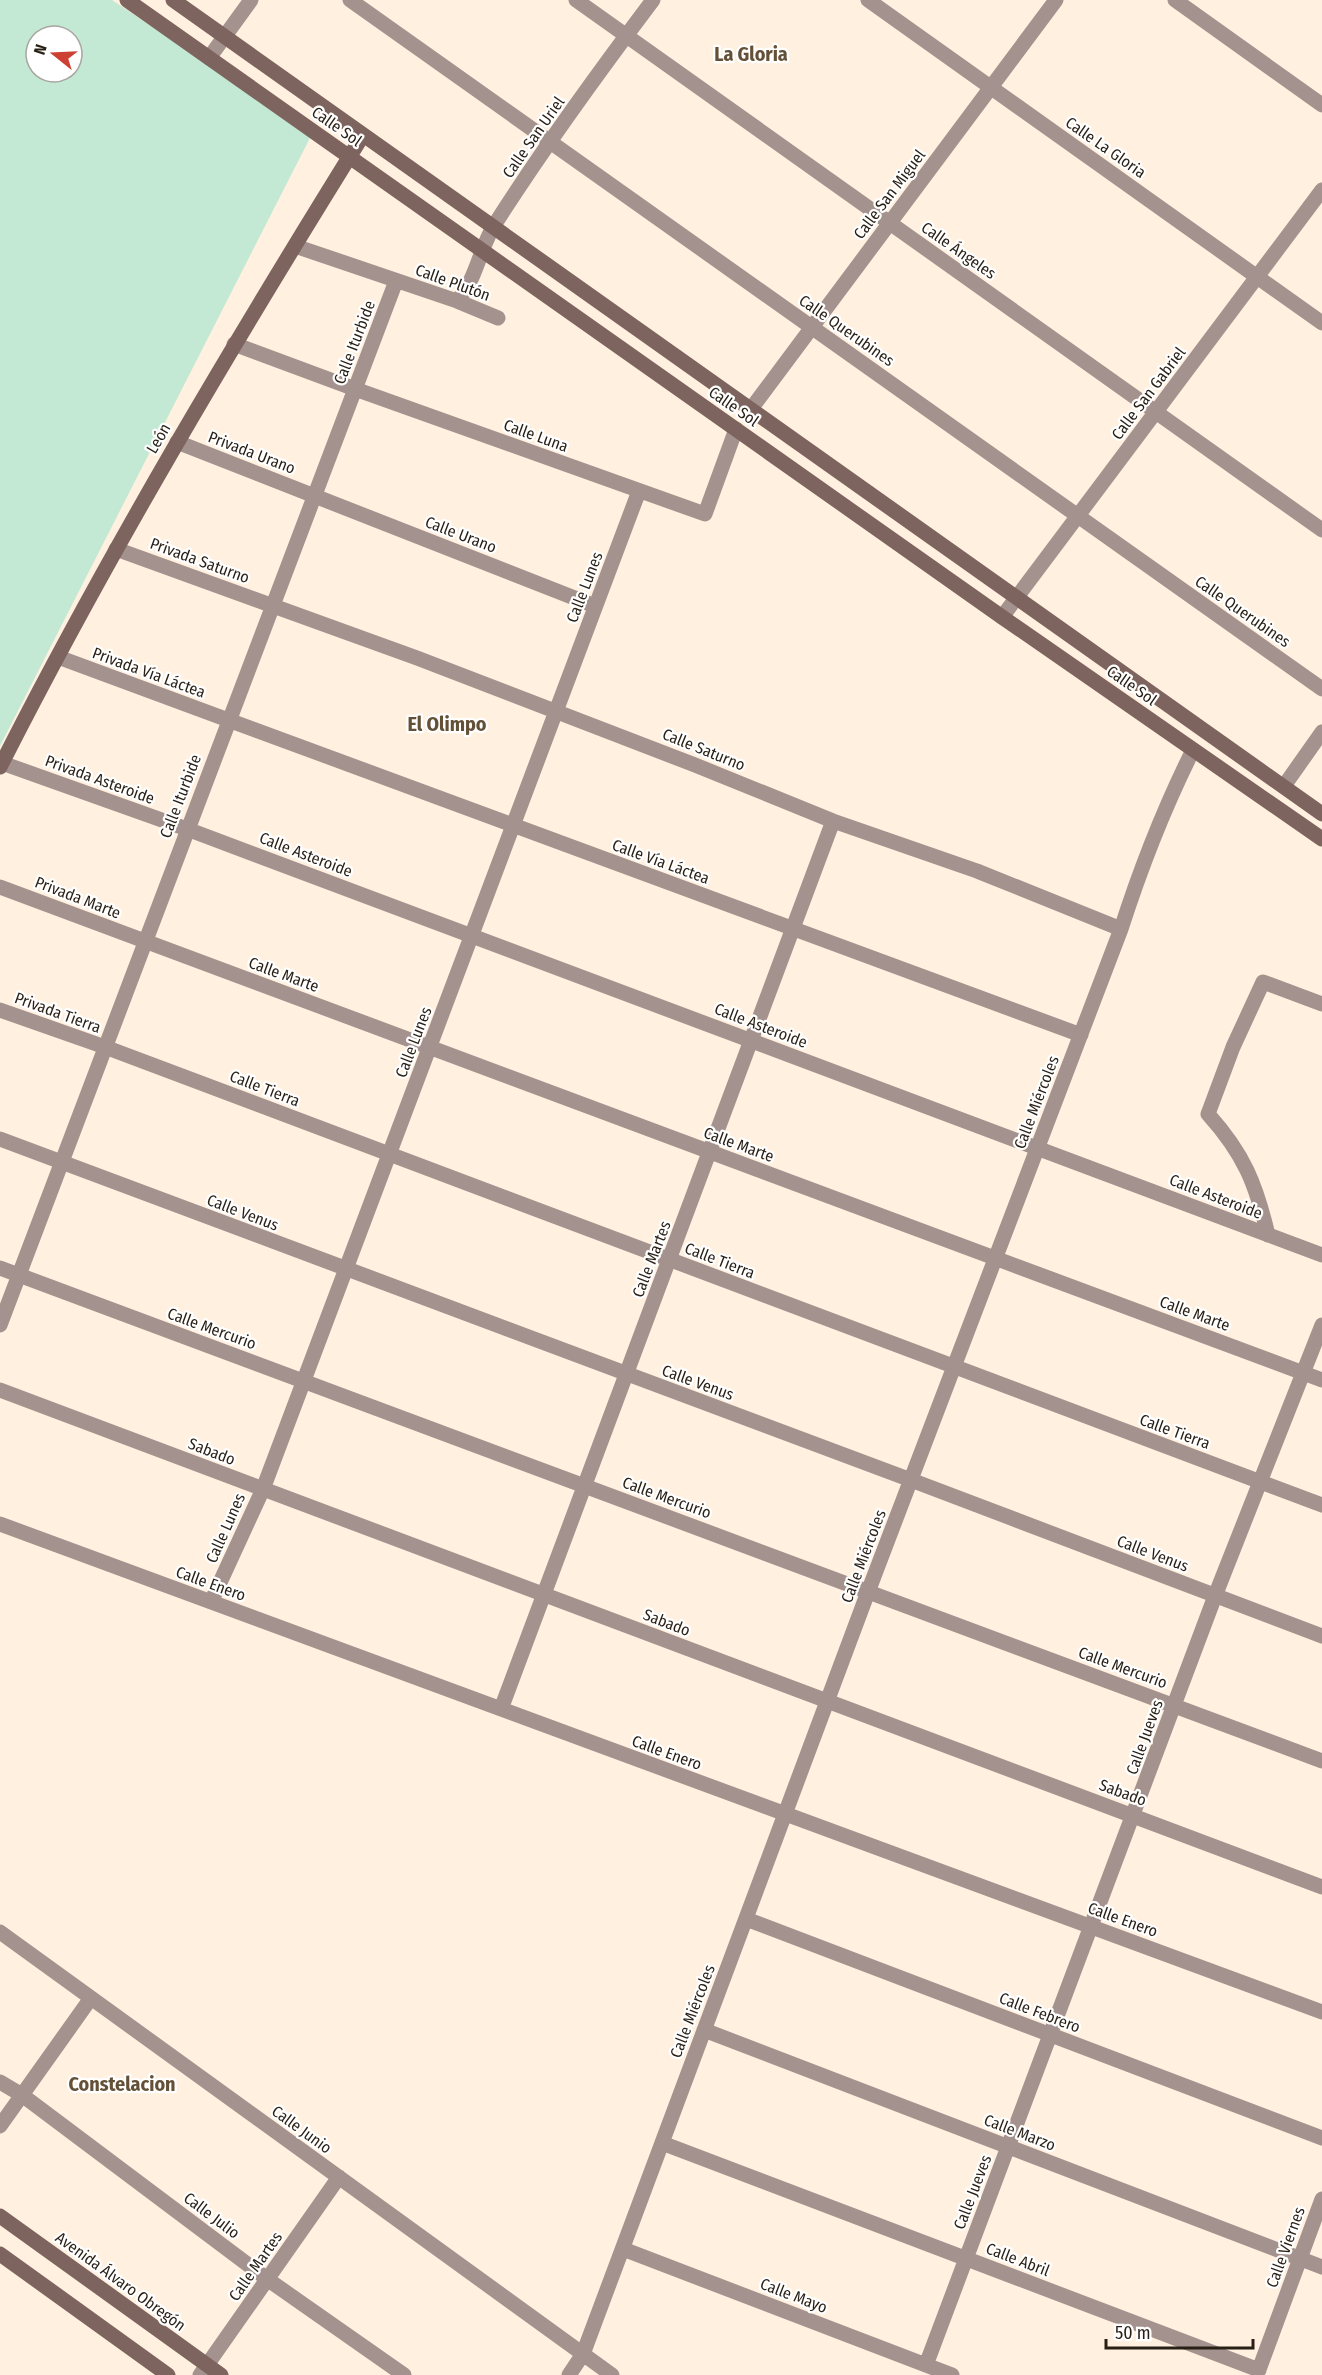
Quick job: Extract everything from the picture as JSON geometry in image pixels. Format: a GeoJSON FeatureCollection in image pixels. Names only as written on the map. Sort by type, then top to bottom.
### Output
{"type":"FeatureCollection","features":[{"type":"Feature","properties":{"kind":"street","name":"Calle Sol"},"geometry":{"type":"LineString","coordinates":[[127,0],[1002,617],[1322,839]]}},
{"type":"Feature","properties":{"kind":"street","name":"Calle Sol"},"geometry":{"type":"LineString","coordinates":[[173,0],[1322,814]]}},
{"type":"Feature","properties":{"kind":"street"},"geometry":{"type":"LineString","coordinates":[[209,58],[250,0]]}},
{"type":"Feature","properties":{"kind":"street","name":"Calle Querubines"},"geometry":{"type":"LineString","coordinates":[[350,0],[1322,689]]}},
{"type":"Feature","properties":{"kind":"street","name":"Calle Ángeles"},"geometry":{"type":"LineString","coordinates":[[576,0],[1322,530]]}},
{"type":"Feature","properties":{"kind":"street","name":"Calle San Uriel"},"geometry":{"type":"LineString","coordinates":[[457,301],[467,290],[493,227],[550,142],[653,0]]}},
{"type":"Feature","properties":{"kind":"street","name":"Calle La Gloria"},"geometry":{"type":"LineString","coordinates":[[868,0],[1322,323]]}},
{"type":"Feature","properties":{"kind":"street","name":"Calle San Miguel"},"geometry":{"type":"LineString","coordinates":[[751,409],[1056,0]]}},
{"type":"Feature","properties":{"kind":"street"},"geometry":{"type":"LineString","coordinates":[[1175,0],[1322,105]]}},
{"type":"Feature","properties":{"kind":"street","name":"León"},"geometry":{"type":"LineString","coordinates":[[1,765],[116,549],[177,442],[234,344],[363,135]]}},
{"type":"Feature","properties":{"kind":"street","name":"Calle San Gabriel"},"geometry":{"type":"LineString","coordinates":[[1002,617],[1322,190]]}},
{"type":"Feature","properties":{"kind":"street","name":"Calle Plutón"},"geometry":{"type":"LineString","coordinates":[[295,246],[457,301],[498,318]]}},
{"type":"Feature","properties":{"kind":"street","name":"Calle Iturbide"},"geometry":{"type":"LineString","coordinates":[[0,1325],[396,280]]}},
{"type":"Feature","properties":{"kind":"street","name":"Calle Luna"},"geometry":{"type":"LineString","coordinates":[[234,344],[705,514],[736,429]]}},
{"type":"Feature","properties":{"kind":"street","name":"Privada Urano"},"geometry":{"type":"LineString","coordinates":[[177,442],[314,496]]}},
{"type":"Feature","properties":{"kind":"street","name":"Calle Lunes"},"geometry":{"type":"LineString","coordinates":[[211,1602],[263,1489],[639,491]]}},
{"type":"Feature","properties":{"kind":"street","name":"Calle Urano"},"geometry":{"type":"LineString","coordinates":[[314,496],[596,606]]}},
{"type":"Feature","properties":{"kind":"street","name":"Privada Saturno"},"geometry":{"type":"LineString","coordinates":[[116,549],[273,605]]}},
{"type":"Feature","properties":{"kind":"street","name":"Calle Saturno"},"geometry":{"type":"LineString","coordinates":[[273,605],[556,711],[833,821],[977,870],[1121,929]]}},
{"type":"Feature","properties":{"kind":"street","name":"Privada Vía Láctea"},"geometry":{"type":"LineString","coordinates":[[58,657],[229,720]]}},
{"type":"Feature","properties":{"kind":"street","name":"Calle Vía Láctea"},"geometry":{"type":"LineString","coordinates":[[229,720],[1081,1035]]}},
{"type":"Feature","properties":{"kind":"street"},"geometry":{"type":"LineString","coordinates":[[1284,786],[1322,732]]}},
{"type":"Feature","properties":{"kind":"street","name":"Calle Miércoles"},"geometry":{"type":"LineString","coordinates":[[569,2375],[583,2354],[623,2249],[868,1592],[1121,929],[1146,855],[1193,750]]}},
{"type":"Feature","properties":{"kind":"street","name":"Privada Asteroide"},"geometry":{"type":"LineString","coordinates":[[1,765],[187,829]]}},
{"type":"Feature","properties":{"kind":"street","name":"Calle Martes"},"geometry":{"type":"LineString","coordinates":[[501,1709],[833,821]]}},
{"type":"Feature","properties":{"kind":"street","name":"Calle Asteroide"},"geometry":{"type":"LineString","coordinates":[[187,829],[1322,1255]]}},
{"type":"Feature","properties":{"kind":"street","name":"Privada Marte"},"geometry":{"type":"LineString","coordinates":[[0,887],[144,941]]}},
{"type":"Feature","properties":{"kind":"street","name":"Calle Marte"},"geometry":{"type":"LineString","coordinates":[[144,941],[1322,1380]]}},
{"type":"Feature","properties":{"kind":"street"},"geometry":{"type":"LineString","coordinates":[[1268,1235],[1254,1185],[1243,1159],[1209,1114],[1233,1047],[1263,982],[1322,1004]]}},
{"type":"Feature","properties":{"kind":"street","name":"Privada Tierra"},"geometry":{"type":"LineString","coordinates":[[0,1010],[105,1047]]}},
{"type":"Feature","properties":{"kind":"street","name":"Calle Tierra"},"geometry":{"type":"LineString","coordinates":[[105,1047],[1322,1505]]}},
{"type":"Feature","properties":{"kind":"street","name":"Calle Venus"},"geometry":{"type":"LineString","coordinates":[[0,1139],[1322,1636]]}},
{"type":"Feature","properties":{"kind":"street","name":"Calle Mercurio"},"geometry":{"type":"LineString","coordinates":[[0,1268],[1322,1761]]}},
{"type":"Feature","properties":{"kind":"street","name":"Calle Jueves"},"geometry":{"type":"LineString","coordinates":[[926,2365],[1215,1596],[1322,1325]]}},
{"type":"Feature","properties":{"kind":"street","name":"Sabado"},"geometry":{"type":"LineString","coordinates":[[0,1390],[1322,1887]]}},
{"type":"Feature","properties":{"kind":"street","name":"Calle Enero"},"geometry":{"type":"LineString","coordinates":[[0,1524],[1322,2012]]}},
{"type":"Feature","properties":{"kind":"street","name":"Calle Febrero"},"geometry":{"type":"LineString","coordinates":[[746,1919],[1322,2138]]}},
{"type":"Feature","properties":{"kind":"street","name":"Calle Junio"},"geometry":{"type":"LineString","coordinates":[[0,1932],[612,2375]]}},
{"type":"Feature","properties":{"kind":"street"},"geometry":{"type":"LineString","coordinates":[[0,2126],[91,1998]]}},
{"type":"Feature","properties":{"kind":"street","name":"Calle Marzo"},"geometry":{"type":"LineString","coordinates":[[704,2030],[1322,2267]]}},
{"type":"Feature","properties":{"kind":"street","name":"Calle Julio"},"geometry":{"type":"LineString","coordinates":[[0,2082],[22,2095],[267,2279],[404,2375]]}},
{"type":"Feature","properties":{"kind":"street","name":"Calle Abril"},"geometry":{"type":"LineString","coordinates":[[662,2143],[1258,2372]]}},
{"type":"Feature","properties":{"kind":"street","name":"Calle Martes"},"geometry":{"type":"LineString","coordinates":[[203,2370],[339,2178]]}},
{"type":"Feature","properties":{"kind":"street","name":"Calle Viernes"},"geometry":{"type":"LineString","coordinates":[[1258,2372],[1322,2199]]}},
{"type":"Feature","properties":{"kind":"street","name":"Avenida Álvaro Obregón"},"geometry":{"type":"LineString","coordinates":[[0,2216],[203,2370],[221,2375]]}},
{"type":"Feature","properties":{"kind":"street","name":"Calle Mayo"},"geometry":{"type":"LineString","coordinates":[[623,2249],[952,2375]]}},
{"type":"Feature","properties":{"kind":"street"},"geometry":{"type":"LineString","coordinates":[[0,2254],[168,2375]]}},
{"type":"Feature","properties":{"kind":"green space"},"geometry":{"type":"Polygon","coordinates":[[[0,0],[112,0],[312,134],[0,746],[0,0]]]}},
{"type":"Feature","properties":{"kind":"district","name":"La Gloria"},"geometry":{"type":"Point","coordinates":[751,54]}},
{"type":"Feature","properties":{"kind":"district","name":"El Olimpo"},"geometry":{"type":"Point","coordinates":[447,724]}},
{"type":"Feature","properties":{"kind":"district","name":"Constelacion"},"geometry":{"type":"Point","coordinates":[122,2084]}}]}
